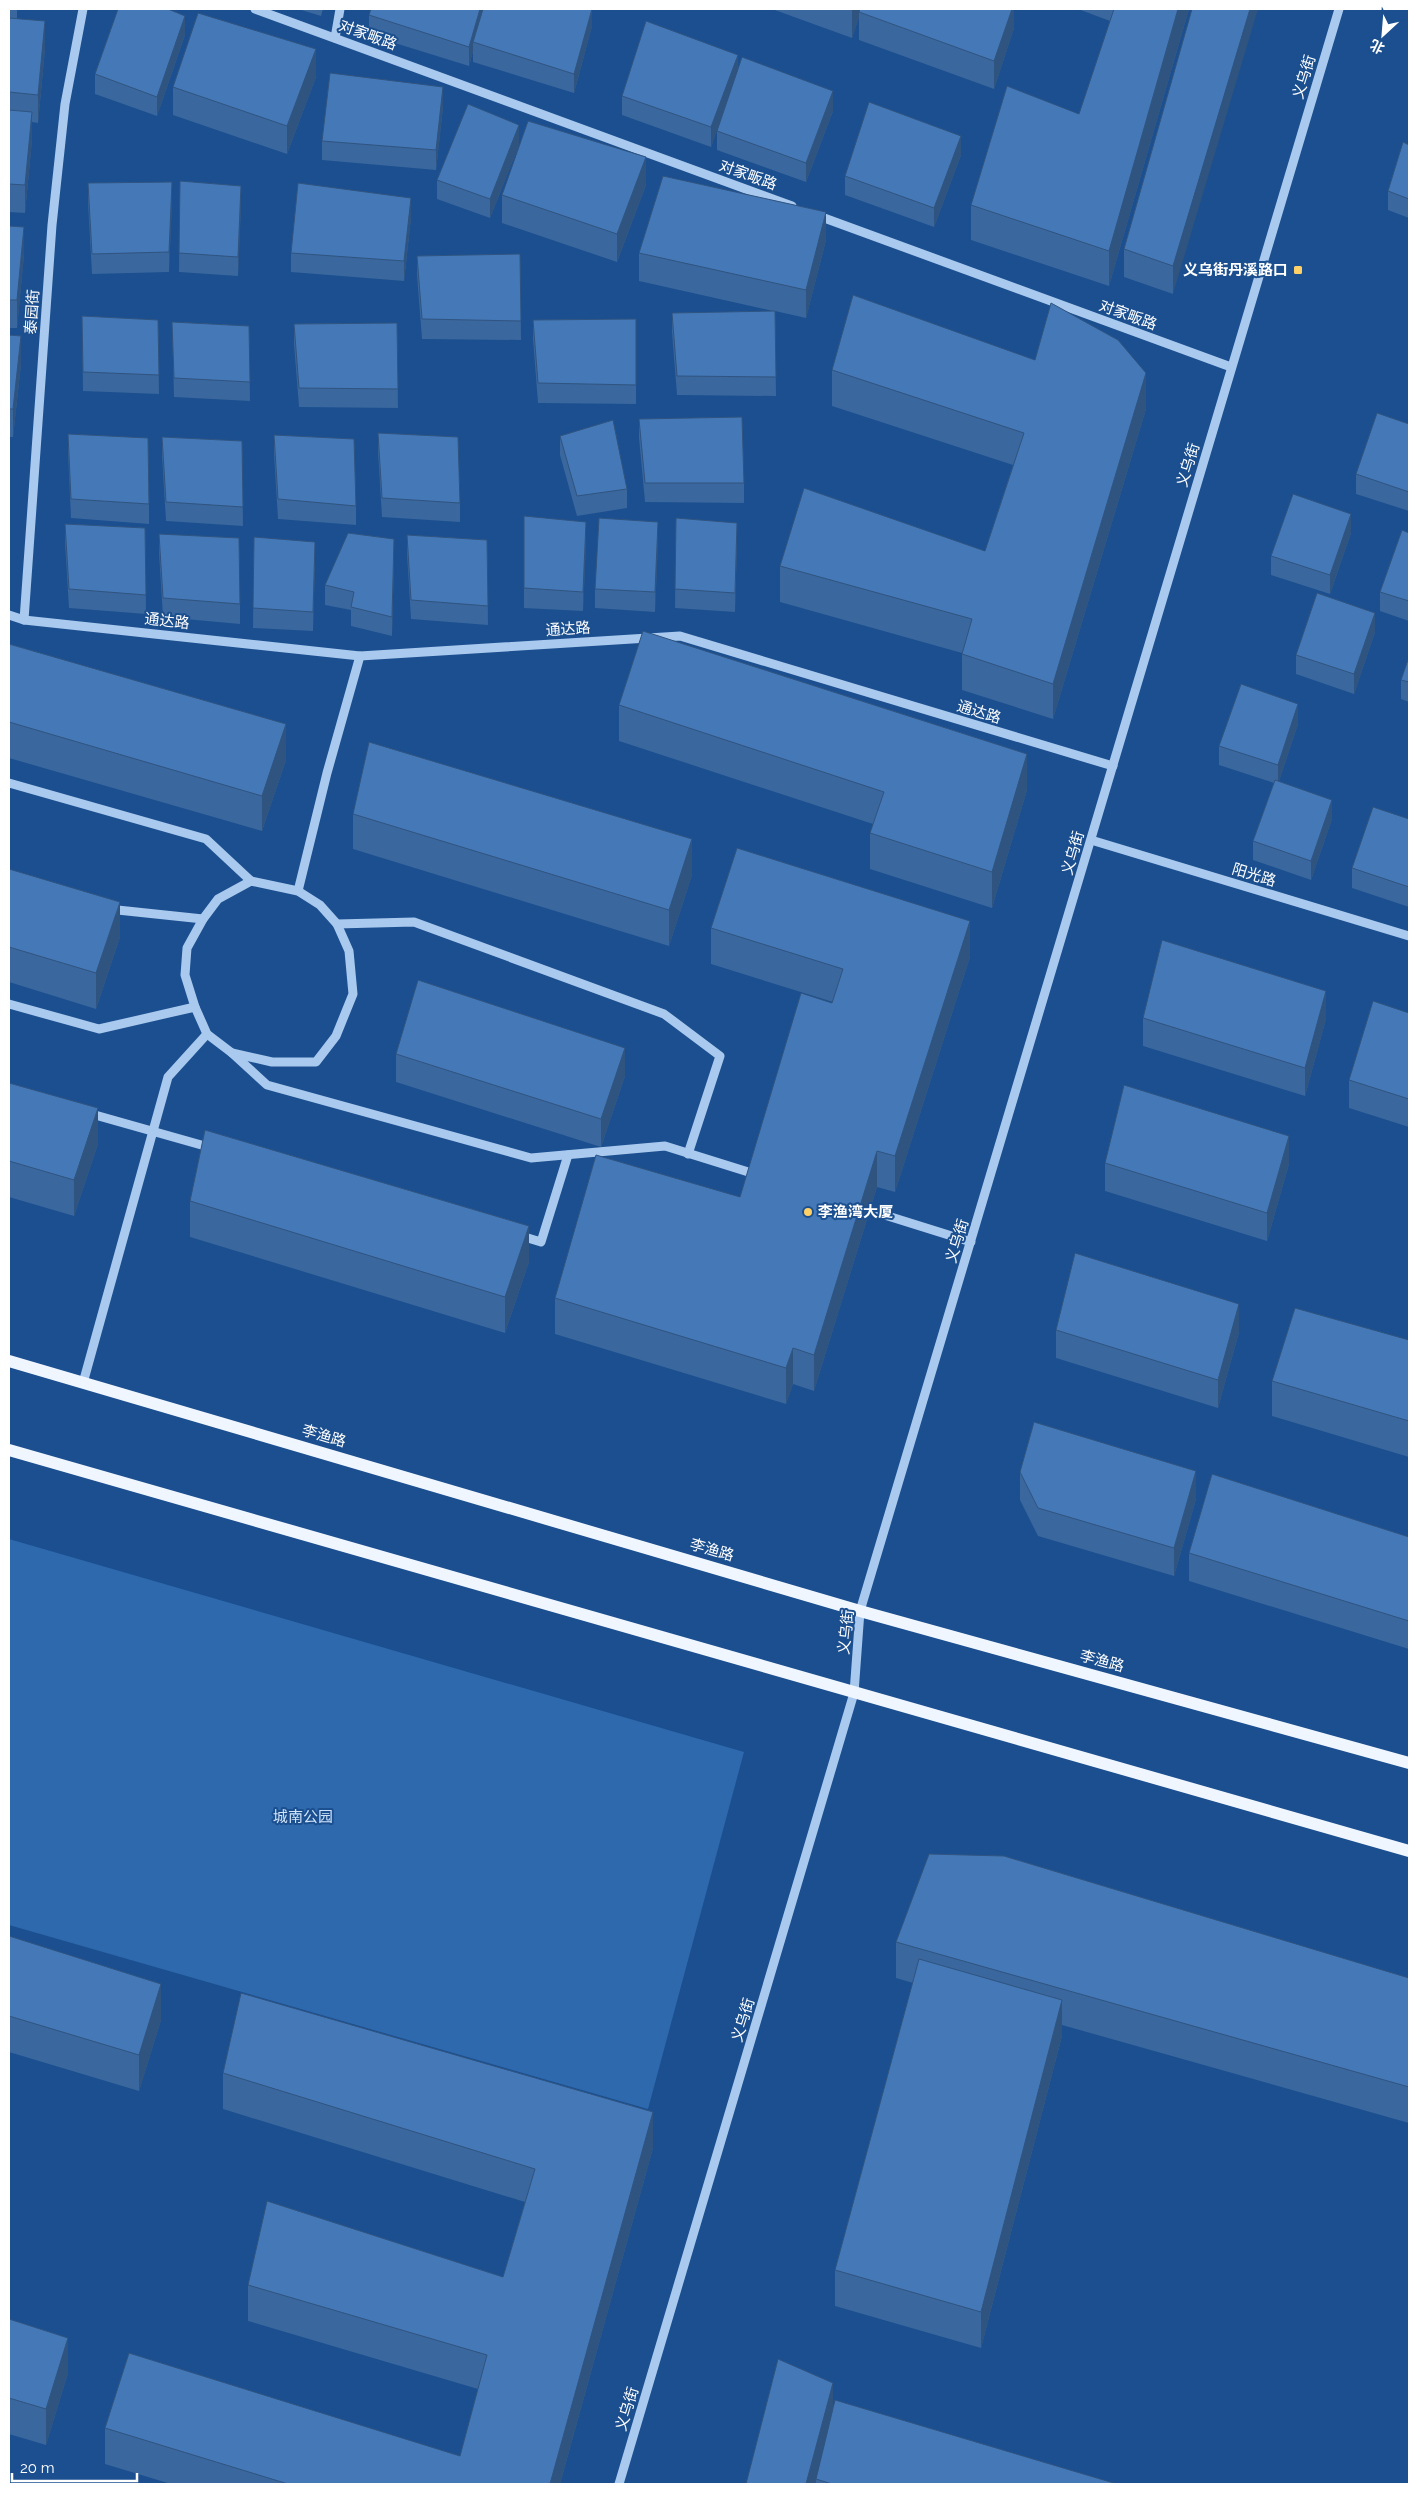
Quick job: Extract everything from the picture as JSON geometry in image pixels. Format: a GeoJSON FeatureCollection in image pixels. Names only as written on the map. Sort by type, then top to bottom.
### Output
{"type":"FeatureCollection","features":[{"type":"Feature","properties":{"kind":"main road","name":"李渔路"},"geometry":{"type":"LineString","coordinates":[[9,1361],[860,1610],[1409,1762]]}},
{"type":"Feature","properties":{"kind":"main road"},"geometry":{"type":"LineString","coordinates":[[9,1450],[1409,1851]]}},
{"type":"Feature","properties":{"kind":"street","name":"泰园街"},"geometry":{"type":"LineString","coordinates":[[24,620],[52,225],[65,104],[82,9]]}},
{"type":"Feature","properties":{"kind":"street","name":"对家畈路"},"geometry":{"type":"LineString","coordinates":[[255,9],[802,210]]}},
{"type":"Feature","properties":{"kind":"street"},"geometry":{"type":"LineString","coordinates":[[335,38],[340,9]]}},
{"type":"Feature","properties":{"kind":"street","name":"义乌街"},"geometry":{"type":"LineString","coordinates":[[619,2484],[854,1693],[860,1610],[1339,9]]}},
{"type":"Feature","properties":{"kind":"street","name":"对家畈路"},"geometry":{"type":"LineString","coordinates":[[811,213],[1231,368]]}},
{"type":"Feature","properties":{"kind":"street","name":"通达路"},"geometry":{"type":"LineString","coordinates":[[9,615],[24,620],[360,656],[680,636],[1113,766]]}},
{"type":"Feature","properties":{"kind":"street"},"geometry":{"type":"LineString","coordinates":[[298,891],[327,773],[360,656]]}},
{"type":"Feature","properties":{"kind":"street"},"geometry":{"type":"LineString","coordinates":[[9,783],[206,838],[251,880],[298,891],[320,905],[337,924],[349,952],[353,994],[336,1036],[316,1062],[272,1062],[232,1053]]}},
{"type":"Feature","properties":{"kind":"street","name":"阳光路"},"geometry":{"type":"LineString","coordinates":[[1091,840],[1409,936]]}},
{"type":"Feature","properties":{"kind":"street"},"geometry":{"type":"LineString","coordinates":[[251,880],[218,899],[203,919],[187,948],[185,976],[195,1007],[207,1034],[267,1084],[531,1158],[665,1146],[763,1177]]}},
{"type":"Feature","properties":{"kind":"street"},"geometry":{"type":"LineString","coordinates":[[94,908],[203,919]]}},
{"type":"Feature","properties":{"kind":"street"},"geometry":{"type":"LineString","coordinates":[[337,924],[414,922],[664,1014],[720,1056],[688,1154]]}},
{"type":"Feature","properties":{"kind":"street"},"geometry":{"type":"LineString","coordinates":[[9,1004],[99,1029],[195,1007]]}},
{"type":"Feature","properties":{"kind":"street"},"geometry":{"type":"LineString","coordinates":[[83,1382],[168,1077],[207,1034]]}},
{"type":"Feature","properties":{"kind":"street"},"geometry":{"type":"LineString","coordinates":[[76,1110],[219,1150]]}},
{"type":"Feature","properties":{"kind":"street"},"geometry":{"type":"LineString","coordinates":[[513,1234],[541,1242],[568,1154]]}},
{"type":"Feature","properties":{"kind":"street"},"geometry":{"type":"LineString","coordinates":[[848,1203],[971,1242]]}},
{"type":"Feature","properties":{"kind":"green space","name":"城南公园"},"geometry":{"type":"Polygon","coordinates":[[[9,1539],[744,1752],[648,2109],[9,1925],[9,1539]]]}},
{"type":"Feature","properties":{"kind":"building"},"geometry":{"type":"Polygon","coordinates":[[[118,9],[168,9],[185,16],[157,97],[95,74],[118,9]]]}},
{"type":"Feature","properties":{"kind":"building"},"geometry":{"type":"Polygon","coordinates":[[[371,9],[480,9],[469,47],[369,15],[371,9]]]}},
{"type":"Feature","properties":{"kind":"building"},"geometry":{"type":"Polygon","coordinates":[[[483,9],[592,9],[574,74],[473,42],[483,9]]]}},
{"type":"Feature","properties":{"kind":"building"},"geometry":{"type":"Polygon","coordinates":[[[860,9],[1012,9],[994,61],[859,12],[860,9]]]}},
{"type":"Feature","properties":{"kind":"building"},"geometry":{"type":"Polygon","coordinates":[[[1114,9],[1178,9],[1109,251],[971,205],[1007,86],[1079,114],[1114,9]]]}},
{"type":"Feature","properties":{"kind":"building"},"geometry":{"type":"Polygon","coordinates":[[[1192,9],[1250,9],[1173,266],[1124,249],[1192,9]]]}},
{"type":"Feature","properties":{"kind":"building"},"geometry":{"type":"Polygon","coordinates":[[[198,13],[316,49],[287,126],[173,87],[198,13]]]}},
{"type":"Feature","properties":{"kind":"building"},"geometry":{"type":"Polygon","coordinates":[[[9,18],[45,21],[38,95],[9,92],[9,18]]]}},
{"type":"Feature","properties":{"kind":"building"},"geometry":{"type":"Polygon","coordinates":[[[646,21],[738,55],[711,127],[622,96],[646,21]]]}},
{"type":"Feature","properties":{"kind":"building"},"geometry":{"type":"Polygon","coordinates":[[[742,57],[833,91],[806,163],[717,131],[742,57]]]}},
{"type":"Feature","properties":{"kind":"building"},"geometry":{"type":"Polygon","coordinates":[[[330,73],[443,87],[436,150],[322,141],[330,73]]]}},
{"type":"Feature","properties":{"kind":"building"},"geometry":{"type":"Polygon","coordinates":[[[869,102],[961,136],[934,208],[845,176],[869,102]]]}},
{"type":"Feature","properties":{"kind":"building"},"geometry":{"type":"Polygon","coordinates":[[[468,104],[519,125],[490,199],[437,180],[468,104]]]}},
{"type":"Feature","properties":{"kind":"building"},"geometry":{"type":"Polygon","coordinates":[[[9,110],[32,112],[25,185],[9,184],[9,110]]]}},
{"type":"Feature","properties":{"kind":"building"},"geometry":{"type":"Polygon","coordinates":[[[528,121],[646,157],[617,234],[502,195],[528,121]]]}},
{"type":"Feature","properties":{"kind":"building"},"geometry":{"type":"Polygon","coordinates":[[[1403,142],[1409,145],[1409,199],[1388,191],[1403,142]]]}},
{"type":"Feature","properties":{"kind":"building"},"geometry":{"type":"Polygon","coordinates":[[[663,176],[826,212],[806,290],[639,253],[663,176]]]}},
{"type":"Feature","properties":{"kind":"building"},"geometry":{"type":"Polygon","coordinates":[[[180,181],[241,186],[238,257],[179,253],[180,181]]]}},
{"type":"Feature","properties":{"kind":"building"},"geometry":{"type":"Polygon","coordinates":[[[172,182],[169,252],[92,254],[88,183],[172,182]]]}},
{"type":"Feature","properties":{"kind":"building"},"geometry":{"type":"Polygon","coordinates":[[[298,183],[411,198],[404,261],[291,253],[298,183]]]}},
{"type":"Feature","properties":{"kind":"building"},"geometry":{"type":"Polygon","coordinates":[[[9,226],[24,227],[17,300],[9,300],[9,226]]]}},
{"type":"Feature","properties":{"kind":"building"},"geometry":{"type":"Polygon","coordinates":[[[520,254],[521,321],[422,319],[417,256],[520,254]]]}},
{"type":"Feature","properties":{"kind":"building"},"geometry":{"type":"Polygon","coordinates":[[[853,295],[1035,360],[1051,303],[1118,340],[1146,373],[1053,684],[962,654],[972,619],[780,566],[804,488],[985,551],[1024,433],[832,370],[853,295]]]}},
{"type":"Feature","properties":{"kind":"building"},"geometry":{"type":"Polygon","coordinates":[[[775,311],[776,377],[677,376],[672,313],[775,311]]]}},
{"type":"Feature","properties":{"kind":"building"},"geometry":{"type":"Polygon","coordinates":[[[82,316],[158,320],[159,375],[83,372],[82,316]]]}},
{"type":"Feature","properties":{"kind":"building"},"geometry":{"type":"Polygon","coordinates":[[[636,319],[636,385],[538,383],[533,320],[636,319]]]}},
{"type":"Feature","properties":{"kind":"building"},"geometry":{"type":"Polygon","coordinates":[[[172,322],[249,326],[250,382],[174,378],[172,322]]]}},
{"type":"Feature","properties":{"kind":"building"},"geometry":{"type":"Polygon","coordinates":[[[397,323],[398,389],[299,388],[294,324],[397,323]]]}},
{"type":"Feature","properties":{"kind":"building"},"geometry":{"type":"Polygon","coordinates":[[[9,335],[21,336],[13,409],[9,409],[9,335]]]}},
{"type":"Feature","properties":{"kind":"building"},"geometry":{"type":"Polygon","coordinates":[[[1377,413],[1409,424],[1409,492],[1356,474],[1377,413]]]}},
{"type":"Feature","properties":{"kind":"building"},"geometry":{"type":"Polygon","coordinates":[[[742,417],[744,483],[645,483],[639,419],[742,417]]]}},
{"type":"Feature","properties":{"kind":"building"},"geometry":{"type":"Polygon","coordinates":[[[613,420],[627,489],[577,496],[560,436],[613,420]]]}},
{"type":"Feature","properties":{"kind":"building"},"geometry":{"type":"Polygon","coordinates":[[[378,433],[458,437],[460,503],[382,498],[378,433]]]}},
{"type":"Feature","properties":{"kind":"building"},"geometry":{"type":"Polygon","coordinates":[[[68,434],[148,438],[149,504],[71,499],[68,434]]]}},
{"type":"Feature","properties":{"kind":"building"},"geometry":{"type":"Polygon","coordinates":[[[274,435],[354,439],[356,506],[278,499],[274,435]]]}},
{"type":"Feature","properties":{"kind":"building"},"geometry":{"type":"Polygon","coordinates":[[[162,437],[242,441],[243,507],[166,502],[162,437]]]}},
{"type":"Feature","properties":{"kind":"building"},"geometry":{"type":"Polygon","coordinates":[[[1293,494],[1351,514],[1330,575],[1271,556],[1293,494]]]}},
{"type":"Feature","properties":{"kind":"building"},"geometry":{"type":"Polygon","coordinates":[[[524,516],[586,522],[583,592],[524,588],[524,516]]]}},
{"type":"Feature","properties":{"kind":"building"},"geometry":{"type":"Polygon","coordinates":[[[599,518],[658,522],[655,592],[595,589],[599,518]]]}},
{"type":"Feature","properties":{"kind":"building"},"geometry":{"type":"Polygon","coordinates":[[[676,518],[737,523],[735,593],[675,589],[676,518]]]}},
{"type":"Feature","properties":{"kind":"building"},"geometry":{"type":"Polygon","coordinates":[[[65,524],[145,528],[146,595],[69,589],[65,524]]]}},
{"type":"Feature","properties":{"kind":"building"},"geometry":{"type":"Polygon","coordinates":[[[1402,530],[1409,533],[1409,601],[1380,592],[1402,530]]]}},
{"type":"Feature","properties":{"kind":"building"},"geometry":{"type":"Polygon","coordinates":[[[348,533],[394,539],[392,617],[351,607],[354,592],[325,585],[348,533]]]}},
{"type":"Feature","properties":{"kind":"building"},"geometry":{"type":"Polygon","coordinates":[[[159,534],[239,538],[240,604],[163,598],[159,534]]]}},
{"type":"Feature","properties":{"kind":"building"},"geometry":{"type":"Polygon","coordinates":[[[407,535],[487,540],[488,606],[411,600],[407,535]]]}},
{"type":"Feature","properties":{"kind":"building"},"geometry":{"type":"Polygon","coordinates":[[[254,537],[315,542],[313,612],[253,608],[254,537]]]}},
{"type":"Feature","properties":{"kind":"building"},"geometry":{"type":"Polygon","coordinates":[[[1317,593],[1375,613],[1354,674],[1296,655],[1317,593]]]}},
{"type":"Feature","properties":{"kind":"building"},"geometry":{"type":"Polygon","coordinates":[[[643,631],[1027,754],[992,872],[870,833],[884,792],[619,705],[643,631]]]}},
{"type":"Feature","properties":{"kind":"building"},"geometry":{"type":"Polygon","coordinates":[[[9,644],[286,724],[262,796],[9,722],[9,644]]]}},
{"type":"Feature","properties":{"kind":"building"},"geometry":{"type":"Polygon","coordinates":[[[1409,657],[1409,682],[1401,680],[1409,657]]]}},
{"type":"Feature","properties":{"kind":"building"},"geometry":{"type":"Polygon","coordinates":[[[1241,684],[1298,704],[1278,765],[1219,746],[1241,684]]]}},
{"type":"Feature","properties":{"kind":"building"},"geometry":{"type":"Polygon","coordinates":[[[369,742],[692,839],[669,910],[353,814],[369,742]]]}},
{"type":"Feature","properties":{"kind":"building"},"geometry":{"type":"Polygon","coordinates":[[[1275,780],[1332,800],[1311,861],[1253,841],[1275,780]]]}},
{"type":"Feature","properties":{"kind":"building"},"geometry":{"type":"Polygon","coordinates":[[[1373,807],[1409,819],[1409,887],[1352,868],[1373,807]]]}},
{"type":"Feature","properties":{"kind":"building"},"geometry":{"type":"Polygon","coordinates":[[[737,848],[970,921],[895,1156],[877,1151],[814,1355],[793,1348],[786,1368],[555,1298],[596,1155],[740,1197],[801,993],[832,1003],[843,969],[711,928],[737,848]]]}},
{"type":"Feature","properties":{"kind":"building"},"geometry":{"type":"Polygon","coordinates":[[[9,869],[120,902],[96,973],[9,947],[9,869]]]}},
{"type":"Feature","properties":{"kind":"building"},"geometry":{"type":"Polygon","coordinates":[[[1162,940],[1326,991],[1305,1068],[1143,1018],[1162,940]]]}},
{"type":"Feature","properties":{"kind":"building"},"geometry":{"type":"Polygon","coordinates":[[[418,980],[625,1048],[601,1119],[396,1054],[418,980]]]}},
{"type":"Feature","properties":{"kind":"building"},"geometry":{"type":"Polygon","coordinates":[[[1373,1001],[1409,1013],[1409,1099],[1349,1080],[1373,1001]]]}},
{"type":"Feature","properties":{"kind":"building"},"geometry":{"type":"Polygon","coordinates":[[[9,1083],[98,1108],[74,1180],[9,1161],[9,1083]]]}},
{"type":"Feature","properties":{"kind":"building"},"geometry":{"type":"Polygon","coordinates":[[[1124,1085],[1289,1136],[1267,1213],[1105,1163],[1124,1085]]]}},
{"type":"Feature","properties":{"kind":"building"},"geometry":{"type":"Polygon","coordinates":[[[205,1130],[529,1226],[505,1297],[190,1201],[205,1130]]]}},
{"type":"Feature","properties":{"kind":"building"},"geometry":{"type":"Polygon","coordinates":[[[1075,1253],[1239,1304],[1218,1380],[1056,1330],[1075,1253]]]}},
{"type":"Feature","properties":{"kind":"building"},"geometry":{"type":"Polygon","coordinates":[[[1295,1308],[1409,1340],[1409,1421],[1272,1381],[1295,1308]]]}},
{"type":"Feature","properties":{"kind":"building"},"geometry":{"type":"Polygon","coordinates":[[[1034,1422],[1196,1471],[1174,1548],[1038,1508],[1020,1472],[1034,1422]]]}},
{"type":"Feature","properties":{"kind":"building"},"geometry":{"type":"Polygon","coordinates":[[[1212,1474],[1409,1537],[1409,1621],[1189,1553],[1212,1474]]]}},
{"type":"Feature","properties":{"kind":"building"},"geometry":{"type":"Polygon","coordinates":[[[929,1854],[1004,1856],[1409,1978],[1409,2087],[896,1942],[929,1854]]]}},
{"type":"Feature","properties":{"kind":"building"},"geometry":{"type":"Polygon","coordinates":[[[9,1936],[161,1984],[139,2055],[9,2016],[9,1936]]]}},
{"type":"Feature","properties":{"kind":"building"},"geometry":{"type":"Polygon","coordinates":[[[919,1959],[1062,2000],[981,2312],[835,2270],[919,1959]]]}},
{"type":"Feature","properties":{"kind":"building"},"geometry":{"type":"Polygon","coordinates":[[[241,1993],[653,2112],[550,2484],[288,2484],[105,2428],[129,2353],[460,2456],[487,2355],[248,2285],[267,2201],[503,2277],[535,2169],[223,2073],[241,1993]]]}},
{"type":"Feature","properties":{"kind":"building"},"geometry":{"type":"Polygon","coordinates":[[[9,2319],[68,2338],[46,2409],[9,2398],[9,2319]]]}},
{"type":"Feature","properties":{"kind":"building"},"geometry":{"type":"Polygon","coordinates":[[[778,2359],[833,2383],[806,2484],[746,2484],[778,2359]]]}},
{"type":"Feature","properties":{"kind":"building"},"geometry":{"type":"Polygon","coordinates":[[[835,2400],[1117,2484],[832,2484],[816,2479],[835,2400]]]}},
{"type":"Feature","properties":{"kind":"place","name":"义乌街丹溪路口"},"geometry":{"type":"Point","coordinates":[1298,270]}},
{"type":"Feature","properties":{"kind":"place","name":"李渔湾大厦"},"geometry":{"type":"Point","coordinates":[808,1212]}}]}
